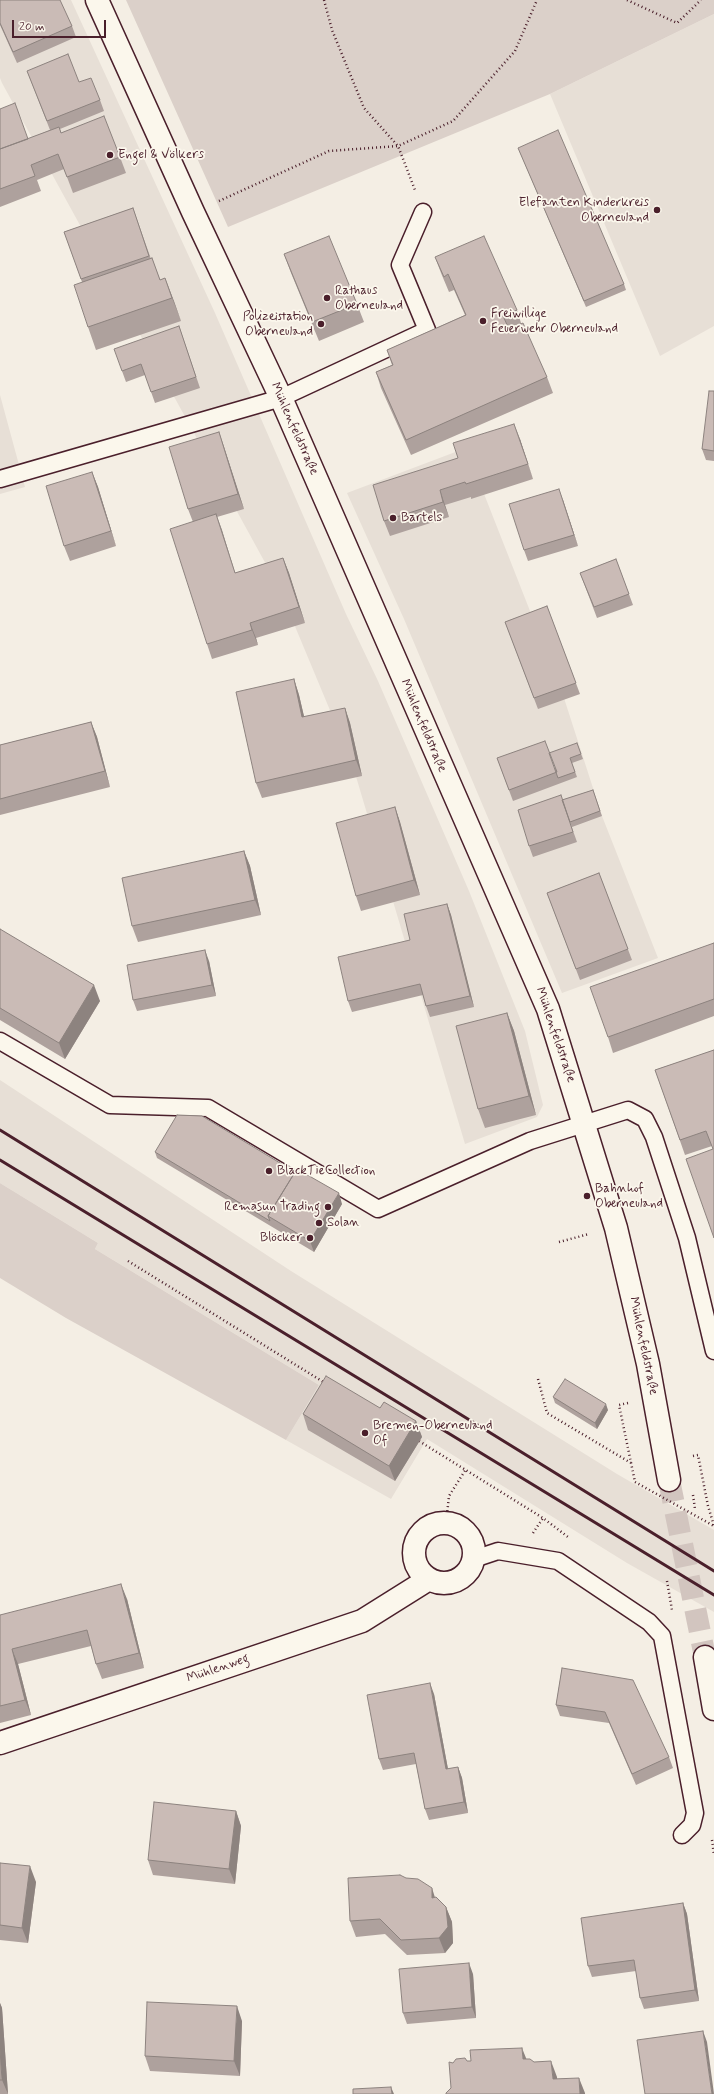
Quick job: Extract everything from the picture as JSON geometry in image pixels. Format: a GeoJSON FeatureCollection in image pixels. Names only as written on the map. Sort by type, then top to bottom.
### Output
{"type":"FeatureCollection","features":[{"type":"Feature","properties":{"kind":"street","name":"Mühlenfeldstraße"},"geometry":{"type":"LineString","coordinates":[[97,0],[193,212],[281,398],[548,1009],[616,1228],[648,1364],[669,1480]]}},
{"type":"Feature","properties":{"kind":"street"},"geometry":{"type":"LineString","coordinates":[[446,1523],[455,1525],[464,1530],[470,1538],[474,1548],[474,1558],[465,1575],[456,1581],[438,1582],[429,1579],[421,1573],[416,1564],[414,1554],[415,1544],[419,1536],[427,1528],[436,1524],[446,1523]]}},
{"type":"Feature","properties":{"kind":"street","name":"Mühlenweg"},"geometry":{"type":"LineString","coordinates":[[0,1743],[362,1621],[429,1579]]}},
{"type":"Feature","properties":{"kind":"street"},"geometry":{"type":"LineString","coordinates":[[705,1657],[714,1709]]}},
{"type":"Feature","properties":{"kind":"lane"},"geometry":{"type":"LineString","coordinates":[[0,479],[281,398],[427,330],[400,265],[423,212]]}},
{"type":"Feature","properties":{"kind":"lane"},"geometry":{"type":"LineString","coordinates":[[0,1041],[110,1105],[208,1108],[378,1209],[530,1141],[628,1110],[645,1119],[654,1137],[687,1238],[714,1350]]}},
{"type":"Feature","properties":{"kind":"lane"},"geometry":{"type":"LineString","coordinates":[[474,1558],[498,1551],[558,1561],[649,1622],[662,1636],[695,1813],[692,1825],[682,1835]]}},
{"type":"Feature","properties":{"kind":"path"},"geometry":{"type":"LineString","coordinates":[[324,0],[332,30],[364,108],[398,146],[423,212]]}},
{"type":"Feature","properties":{"kind":"path"},"geometry":{"type":"LineString","coordinates":[[193,212],[261,183],[329,151],[398,146],[453,121],[515,51],[537,0]]}},
{"type":"Feature","properties":{"kind":"path"},"geometry":{"type":"LineString","coordinates":[[627,0],[677,23],[701,0]]}},
{"type":"Feature","properties":{"kind":"path"},"geometry":{"type":"LineString","coordinates":[[560,1242],[597,1232]]}},
{"type":"Feature","properties":{"kind":"path"},"geometry":{"type":"LineString","coordinates":[[128,1261],[326,1384]]}},
{"type":"Feature","properties":{"kind":"path"},"geometry":{"type":"LineString","coordinates":[[538,1379],[547,1413],[631,1463]]}},
{"type":"Feature","properties":{"kind":"path"},"geometry":{"type":"LineString","coordinates":[[632,1402],[619,1405],[635,1482],[714,1526]]}},
{"type":"Feature","properties":{"kind":"path"},"geometry":{"type":"LineString","coordinates":[[419,1441],[543,1518]]}},
{"type":"Feature","properties":{"kind":"path"},"geometry":{"type":"LineString","coordinates":[[686,1458],[698,1455],[708,1506],[714,1526]]}},
{"type":"Feature","properties":{"kind":"path"},"geometry":{"type":"LineString","coordinates":[[446,1523],[449,1496],[466,1469]]}},
{"type":"Feature","properties":{"kind":"path"},"geometry":{"type":"LineString","coordinates":[[667,1581],[673,1612]]}},
{"type":"Feature","properties":{"kind":"shaded area"},"geometry":{"type":"Polygon","coordinates":[[[0,0],[71,0],[215,313],[469,891],[525,1031],[543,1105],[537,1117],[465,1144],[352,763],[279,588],[2,83],[0,78],[0,0]]]}},
{"type":"Feature","properties":{"kind":"shaded area"},"geometry":{"type":"Polygon","coordinates":[[[126,0],[714,0],[714,14],[550,94],[228,227],[126,0]]]}},
{"type":"Feature","properties":{"kind":"shaded area","name":"Elefanten Kinderkreis Oberneuland"},"geometry":{"type":"Polygon","coordinates":[[[714,14],[714,326],[660,356],[550,94],[714,14]]]}},
{"type":"Feature","properties":{"kind":"shaded area"},"geometry":{"type":"Polygon","coordinates":[[[0,395],[25,487],[0,494],[0,395]]]}},
{"type":"Feature","properties":{"kind":"shaded area"},"geometry":{"type":"Polygon","coordinates":[[[466,448],[563,695],[602,816],[658,958],[562,993],[404,619],[347,493],[466,448]]]}},
{"type":"Feature","properties":{"kind":"shaded area"},"geometry":{"type":"Polygon","coordinates":[[[0,1080],[291,1271],[617,1474],[714,1530],[714,1612],[627,1563],[427,1439],[391,1499],[286,1440],[319,1385],[95,1249],[98,1243],[0,1183],[0,1080]]]}},
{"type":"Feature","properties":{"kind":"shaded area"},"geometry":{"type":"Polygon","coordinates":[[[0,1183],[98,1243],[95,1249],[319,1385],[286,1440],[66,1318],[0,1278],[0,1183]]]}},
{"type":"Feature","properties":{"kind":"building"},"geometry":{"type":"Polygon","coordinates":[[[0,0],[60,0],[72,26],[13,52],[0,23],[0,0]]]}},
{"type":"Feature","properties":{"kind":"building"},"geometry":{"type":"Polygon","coordinates":[[[68,54],[79,82],[91,78],[100,100],[47,121],[27,71],[68,54]]]}},
{"type":"Feature","properties":{"kind":"building"},"geometry":{"type":"Polygon","coordinates":[[[15,103],[28,139],[0,149],[0,109],[15,103]]]}},
{"type":"Feature","properties":{"kind":"building"},"geometry":{"type":"Polygon","coordinates":[[[104,116],[120,157],[67,177],[58,154],[31,165],[35,176],[0,189],[0,149],[59,127],[61,133],[104,116]]]}},
{"type":"Feature","properties":{"kind":"building"},"geometry":{"type":"Polygon","coordinates":[[[558,130],[624,284],[584,301],[518,148],[558,130]]]}},
{"type":"Feature","properties":{"kind":"building"},"geometry":{"type":"Polygon","coordinates":[[[133,208],[149,256],[81,279],[64,232],[133,208]]]}},
{"type":"Feature","properties":{"kind":"building","name":"Rathaus Oberneuland"},"geometry":{"type":"Polygon","coordinates":[[[329,236],[357,304],[312,322],[284,254],[329,236]]]}},
{"type":"Feature","properties":{"kind":"building"},"geometry":{"type":"Polygon","coordinates":[[[484,236],[517,310],[503,316],[509,329],[523,323],[547,377],[406,440],[376,372],[393,365],[387,350],[466,315],[448,274],[444,277],[435,257],[484,236]]]}},
{"type":"Feature","properties":{"kind":"building"},"geometry":{"type":"Polygon","coordinates":[[[152,258],[160,280],[165,278],[172,298],[88,327],[74,285],[152,258]]]}},
{"type":"Feature","properties":{"kind":"building"},"geometry":{"type":"Polygon","coordinates":[[[179,326],[196,377],[151,392],[141,364],[122,371],[114,349],[179,326]]]}},
{"type":"Feature","properties":{"kind":"building"},"geometry":{"type":"Polygon","coordinates":[[[709,391],[714,391],[714,451],[702,449],[709,391]]]}},
{"type":"Feature","properties":{"kind":"building"},"geometry":{"type":"Polygon","coordinates":[[[514,424],[528,464],[466,484],[465,482],[440,490],[443,502],[384,521],[373,485],[458,458],[453,443],[514,424]]]}},
{"type":"Feature","properties":{"kind":"building"},"geometry":{"type":"Polygon","coordinates":[[[219,432],[238,494],[188,509],[169,447],[219,432]]]}},
{"type":"Feature","properties":{"kind":"building"},"geometry":{"type":"Polygon","coordinates":[[[92,472],[111,531],[64,546],[46,486],[92,472]]]}},
{"type":"Feature","properties":{"kind":"building"},"geometry":{"type":"Polygon","coordinates":[[[559,489],[574,535],[524,550],[509,504],[559,489]]]}},
{"type":"Feature","properties":{"kind":"building"},"geometry":{"type":"Polygon","coordinates":[[[216,514],[235,573],[283,558],[299,607],[250,623],[252,630],[207,644],[170,529],[216,514]]]}},
{"type":"Feature","properties":{"kind":"building"},"geometry":{"type":"Polygon","coordinates":[[[616,559],[629,594],[594,607],[580,573],[616,559]]]}},
{"type":"Feature","properties":{"kind":"building"},"geometry":{"type":"Polygon","coordinates":[[[547,606],[576,683],[534,698],[505,622],[547,606]]]}},
{"type":"Feature","properties":{"kind":"building"},"geometry":{"type":"Polygon","coordinates":[[[294,679],[302,717],[345,708],[356,760],[256,783],[236,692],[294,679]]]}},
{"type":"Feature","properties":{"kind":"building"},"geometry":{"type":"Polygon","coordinates":[[[91,722],[105,771],[0,799],[0,745],[91,722]]]}},
{"type":"Feature","properties":{"kind":"building"},"geometry":{"type":"Polygon","coordinates":[[[545,741],[557,772],[509,790],[497,758],[545,741]]]}},
{"type":"Feature","properties":{"kind":"building"},"geometry":{"type":"Polygon","coordinates":[[[577,743],[581,754],[570,758],[575,772],[558,778],[549,753],[577,743]]]}},
{"type":"Feature","properties":{"kind":"building"},"geometry":{"type":"Polygon","coordinates":[[[593,790],[600,811],[570,822],[562,800],[593,790]]]}},
{"type":"Feature","properties":{"kind":"building"},"geometry":{"type":"Polygon","coordinates":[[[561,795],[573,832],[529,846],[518,810],[561,795]]]}},
{"type":"Feature","properties":{"kind":"building"},"geometry":{"type":"Polygon","coordinates":[[[395,807],[414,880],[356,896],[336,823],[395,807]]]}},
{"type":"Feature","properties":{"kind":"building"},"geometry":{"type":"Polygon","coordinates":[[[244,851],[255,900],[132,926],[122,878],[244,851]]]}},
{"type":"Feature","properties":{"kind":"building"},"geometry":{"type":"Polygon","coordinates":[[[599,873],[628,949],[576,969],[547,893],[599,873]]]}},
{"type":"Feature","properties":{"kind":"building"},"geometry":{"type":"Polygon","coordinates":[[[447,904],[470,996],[426,1006],[420,984],[348,1001],[338,957],[410,940],[404,914],[447,904]]]}},
{"type":"Feature","properties":{"kind":"building"},"geometry":{"type":"Polygon","coordinates":[[[0,929],[94,985],[59,1043],[0,1008],[0,929]]]}},
{"type":"Feature","properties":{"kind":"building"},"geometry":{"type":"Polygon","coordinates":[[[714,943],[714,999],[608,1037],[590,987],[714,943]]]}},
{"type":"Feature","properties":{"kind":"building"},"geometry":{"type":"Polygon","coordinates":[[[205,950],[212,985],[133,1000],[127,965],[205,950]]]}},
{"type":"Feature","properties":{"kind":"building"},"geometry":{"type":"Polygon","coordinates":[[[507,1013],[529,1096],[478,1109],[456,1026],[507,1013]]]}},
{"type":"Feature","properties":{"kind":"building"},"geometry":{"type":"Polygon","coordinates":[[[714,1050],[714,1238],[686,1159],[713,1149],[706,1131],[680,1140],[655,1070],[714,1050]]]}},
{"type":"Feature","properties":{"kind":"building"},"geometry":{"type":"Polygon","coordinates":[[[177,1115],[202,1116],[295,1172],[268,1216],[270,1221],[155,1152],[177,1115]]]}},
{"type":"Feature","properties":{"kind":"building"},"geometry":{"type":"Polygon","coordinates":[[[297,1169],[339,1193],[310,1241],[268,1216],[297,1169]]]}},
{"type":"Feature","properties":{"kind":"building","name":"Bremen-Oberneuland Of"},"geometry":{"type":"Polygon","coordinates":[[[326,1376],[380,1408],[384,1402],[416,1421],[389,1466],[303,1414],[326,1376]]]}},
{"type":"Feature","properties":{"kind":"building"},"geometry":{"type":"Polygon","coordinates":[[[565,1379],[606,1404],[595,1423],[553,1397],[565,1379]]]}},
{"type":"Feature","properties":{"kind":"building"},"geometry":{"type":"Polygon","coordinates":[[[121,1584],[139,1653],[96,1664],[87,1630],[12,1649],[25,1700],[0,1706],[0,1615],[121,1584]]]}},
{"type":"Feature","properties":{"kind":"building"},"geometry":{"type":"Polygon","coordinates":[[[562,1668],[633,1680],[669,1757],[632,1774],[605,1712],[556,1705],[562,1668]]]}},
{"type":"Feature","properties":{"kind":"building"},"geometry":{"type":"Polygon","coordinates":[[[430,1683],[446,1769],[458,1767],[464,1802],[425,1809],[414,1753],[379,1759],[367,1695],[430,1683]]]}},
{"type":"Feature","properties":{"kind":"building"},"geometry":{"type":"Polygon","coordinates":[[[154,1802],[236,1811],[229,1869],[148,1860],[154,1802]]]}},
{"type":"Feature","properties":{"kind":"building"},"geometry":{"type":"Polygon","coordinates":[[[0,1863],[30,1866],[22,1928],[0,1925],[0,1863]]]}},
{"type":"Feature","properties":{"kind":"building"},"geometry":{"type":"Polygon","coordinates":[[[400,1875],[406,1878],[418,1879],[432,1888],[432,1898],[436,1897],[446,1907],[448,1927],[439,1938],[401,1940],[380,1919],[350,1921],[348,1878],[400,1875]]]}},
{"type":"Feature","properties":{"kind":"building"},"geometry":{"type":"Polygon","coordinates":[[[683,1903],[695,1990],[640,1998],[634,1960],[588,1966],[581,1918],[683,1903]]]}},
{"type":"Feature","properties":{"kind":"building"},"geometry":{"type":"Polygon","coordinates":[[[469,1963],[472,2007],[403,2013],[399,1969],[469,1963]]]}},
{"type":"Feature","properties":{"kind":"building"},"geometry":{"type":"Polygon","coordinates":[[[147,2002],[237,2006],[234,2061],[145,2056],[147,2002]]]}},
{"type":"Feature","properties":{"kind":"building"},"geometry":{"type":"Polygon","coordinates":[[[703,2031],[712,2094],[645,2094],[637,2040],[703,2031]]]}},
{"type":"Feature","properties":{"kind":"building"},"geometry":{"type":"Polygon","coordinates":[[[522,2048],[523,2059],[530,2059],[534,2062],[551,2061],[553,2079],[579,2078],[580,2094],[446,2094],[451,2088],[449,2062],[453,2063],[456,2059],[465,2058],[467,2061],[471,2061],[470,2050],[522,2048]]]}},
{"type":"Feature","properties":{"kind":"building"},"geometry":{"type":"Polygon","coordinates":[[[0,2049],[2,2080],[0,2080],[0,2049]]]}},
{"type":"Feature","properties":{"kind":"building"},"geometry":{"type":"Polygon","coordinates":[[[391,2087],[392,2094],[353,2094],[353,2089],[391,2087]]]}},
{"type":"Feature","properties":{"kind":"tunnel"},"geometry":{"type":"LineString","coordinates":[[669,1480],[705,1657]]}},
{"type":"Feature","properties":{"kind":"railway"},"geometry":{"type":"LineString","coordinates":[[0,1130],[714,1571]]}},
{"type":"Feature","properties":{"kind":"railway"},"geometry":{"type":"LineString","coordinates":[[0,1160],[714,1595]]}},
{"type":"Feature","properties":{"kind":"place","name":"Engel & Völkers"},"geometry":{"type":"Point","coordinates":[110,155]}},
{"type":"Feature","properties":{"kind":"place","name":"Elefanten Kinderkreis Oberneuland"},"geometry":{"type":"Point","coordinates":[657,210]}},
{"type":"Feature","properties":{"kind":"place","name":"Rathaus Oberneuland"},"geometry":{"type":"Point","coordinates":[327,298]}},
{"type":"Feature","properties":{"kind":"place","name":"Freiwillige Feuerwehr Oberneuland"},"geometry":{"type":"Point","coordinates":[483,321]}},
{"type":"Feature","properties":{"kind":"place","name":"Polizeistation Oberneuland"},"geometry":{"type":"Point","coordinates":[321,324]}},
{"type":"Feature","properties":{"kind":"place","name":"Bartels"},"geometry":{"type":"Point","coordinates":[393,518]}},
{"type":"Feature","properties":{"kind":"place","name":"BlackTieCollection"},"geometry":{"type":"Point","coordinates":[269,1171]}},
{"type":"Feature","properties":{"kind":"place","name":"Bahnhof Oberneuland"},"geometry":{"type":"Point","coordinates":[587,1196]}},
{"type":"Feature","properties":{"kind":"place","name":"Remasun Trading"},"geometry":{"type":"Point","coordinates":[328,1207]}},
{"type":"Feature","properties":{"kind":"place","name":"Solan"},"geometry":{"type":"Point","coordinates":[319,1223]}},
{"type":"Feature","properties":{"kind":"place","name":"Blöcker"},"geometry":{"type":"Point","coordinates":[310,1238]}},
{"type":"Feature","properties":{"kind":"place","name":"Bremen-Oberneuland Of"},"geometry":{"type":"Point","coordinates":[365,1433]}}]}
